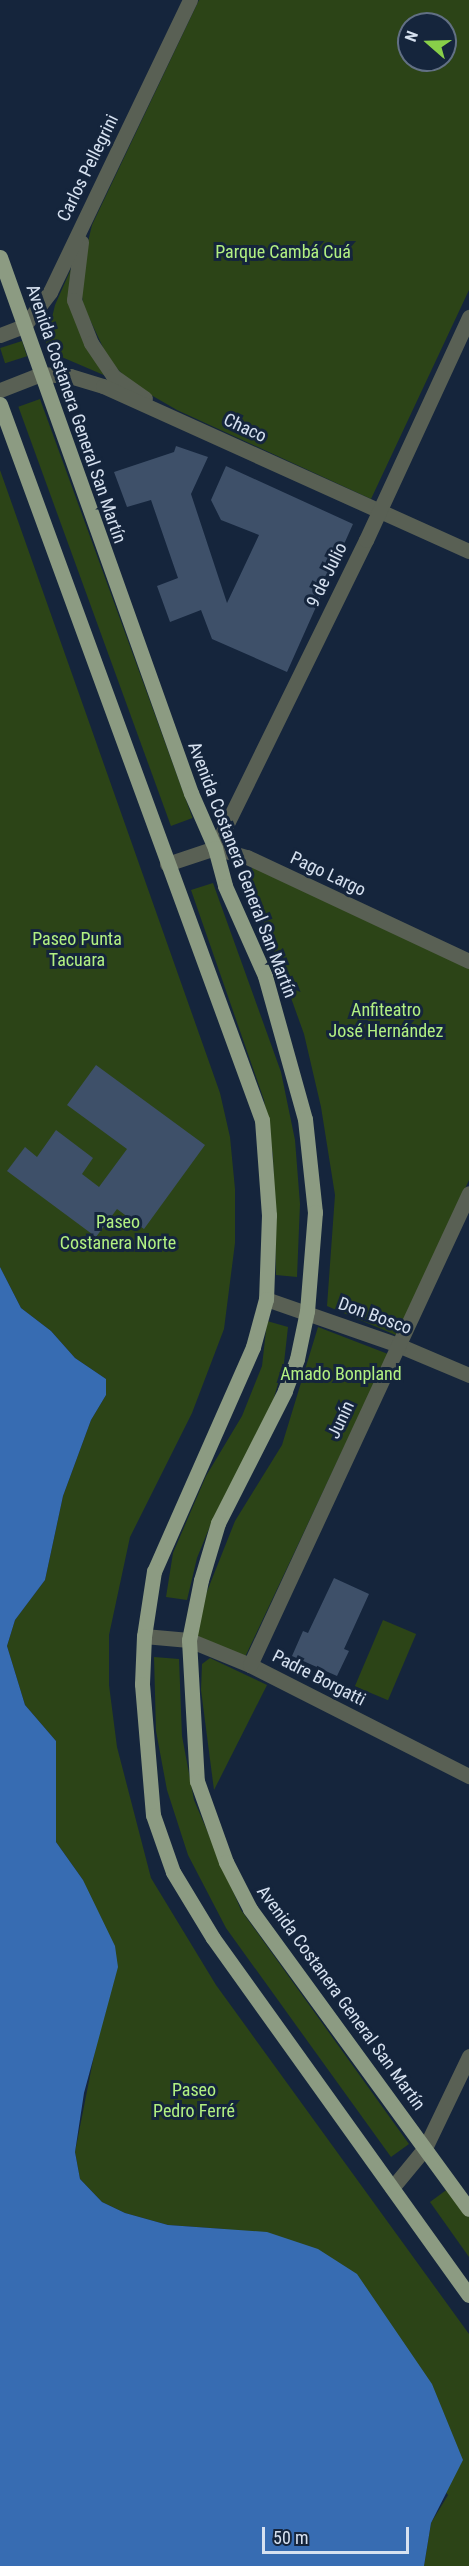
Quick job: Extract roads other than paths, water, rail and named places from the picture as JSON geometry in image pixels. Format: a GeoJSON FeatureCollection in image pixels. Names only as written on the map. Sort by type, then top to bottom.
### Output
{"type":"FeatureCollection","features":[{"type":"Feature","properties":{"kind":"main road","name":"Avenida Costanera General San Martín"},"geometry":{"type":"LineString","coordinates":[[0,257],[191,793],[215,848],[225,886],[265,976],[304,1113],[315,1212],[307,1311],[297,1359],[285,1391],[218,1523],[189,1640],[197,1781],[226,1862],[250,1909],[469,2210]]}},
{"type":"Feature","properties":{"kind":"main road"},"geometry":{"type":"LineString","coordinates":[[0,404],[262,1120],[269,1215],[266,1299],[253,1347],[170,1527],[154,1571],[144,1636],[142,1684],[153,1815],[173,1872],[213,1938],[469,2295]]}},
{"type":"Feature","properties":{"kind":"street","name":"Carlos Pellegrini"},"geometry":{"type":"LineString","coordinates":[[24,326],[50,292],[190,0]]}},
{"type":"Feature","properties":{"kind":"street"},"geometry":{"type":"LineString","coordinates":[[86,218],[74,300],[91,343],[113,376],[174,417]]}},
{"type":"Feature","properties":{"kind":"street","name":"9 de Julio"},"geometry":{"type":"LineString","coordinates":[[215,848],[379,510],[469,317]]}},
{"type":"Feature","properties":{"kind":"street"},"geometry":{"type":"LineString","coordinates":[[0,335],[24,326]]}},
{"type":"Feature","properties":{"kind":"street","name":"Chaco"},"geometry":{"type":"LineString","coordinates":[[0,390],[41,375],[70,376],[103,386],[469,551]]}},
{"type":"Feature","properties":{"kind":"street"},"geometry":{"type":"LineString","coordinates":[[167,864],[215,848]]}},
{"type":"Feature","properties":{"kind":"street","name":"Pago Largo"},"geometry":{"type":"LineString","coordinates":[[215,848],[247,857],[469,961]]}},
{"type":"Feature","properties":{"kind":"street","name":"Junín"},"geometry":{"type":"LineString","coordinates":[[250,1665],[469,1193]]}},
{"type":"Feature","properties":{"kind":"street","name":"Don Bosco"},"geometry":{"type":"LineString","coordinates":[[266,1299],[307,1311],[398,1345],[469,1375]]}},
{"type":"Feature","properties":{"kind":"street","name":"Padre Borgatti"},"geometry":{"type":"LineString","coordinates":[[144,1636],[189,1640],[250,1665],[469,1776]]}},
{"type":"Feature","properties":{"kind":"street"},"geometry":{"type":"LineString","coordinates":[[392,2188],[424,2148],[469,2056]]}},
{"type":"Feature","properties":{"kind":"water"},"geometry":{"type":"Polygon","coordinates":[[[0,1267],[21,1308],[51,1331],[75,1358],[106,1379],[106,1395],[91,1420],[63,1496],[45,1580],[15,1620],[7,1646],[25,1705],[56,1741],[56,1842],[83,1880],[115,1946],[118,1967],[84,2093],[75,2152],[80,2179],[102,2202],[125,2213],[168,2225],[267,2232],[318,2249],[357,2274],[432,2384],[463,2460],[431,2523],[424,2566],[0,2566],[0,1267]]]}},
{"type":"Feature","properties":{"kind":"park label","name":"Parque Cambá Cuá"},"geometry":{"type":"Point","coordinates":[283,252]}},
{"type":"Feature","properties":{"kind":"park label","name":"Paseo Punta Tacuara"},"geometry":{"type":"Point","coordinates":[77,950]}},
{"type":"Feature","properties":{"kind":"park label","name":"Anfiteatro José Hernández"},"geometry":{"type":"Point","coordinates":[386,1021]}},
{"type":"Feature","properties":{"kind":"park label","name":"Paseo Costanera Norte"},"geometry":{"type":"Point","coordinates":[118,1233]}},
{"type":"Feature","properties":{"kind":"park label","name":"Amado Bonpland"},"geometry":{"type":"Point","coordinates":[341,1374]}},
{"type":"Feature","properties":{"kind":"park label","name":"Paseo Pedro Ferré"},"geometry":{"type":"Point","coordinates":[194,2101]}}]}
